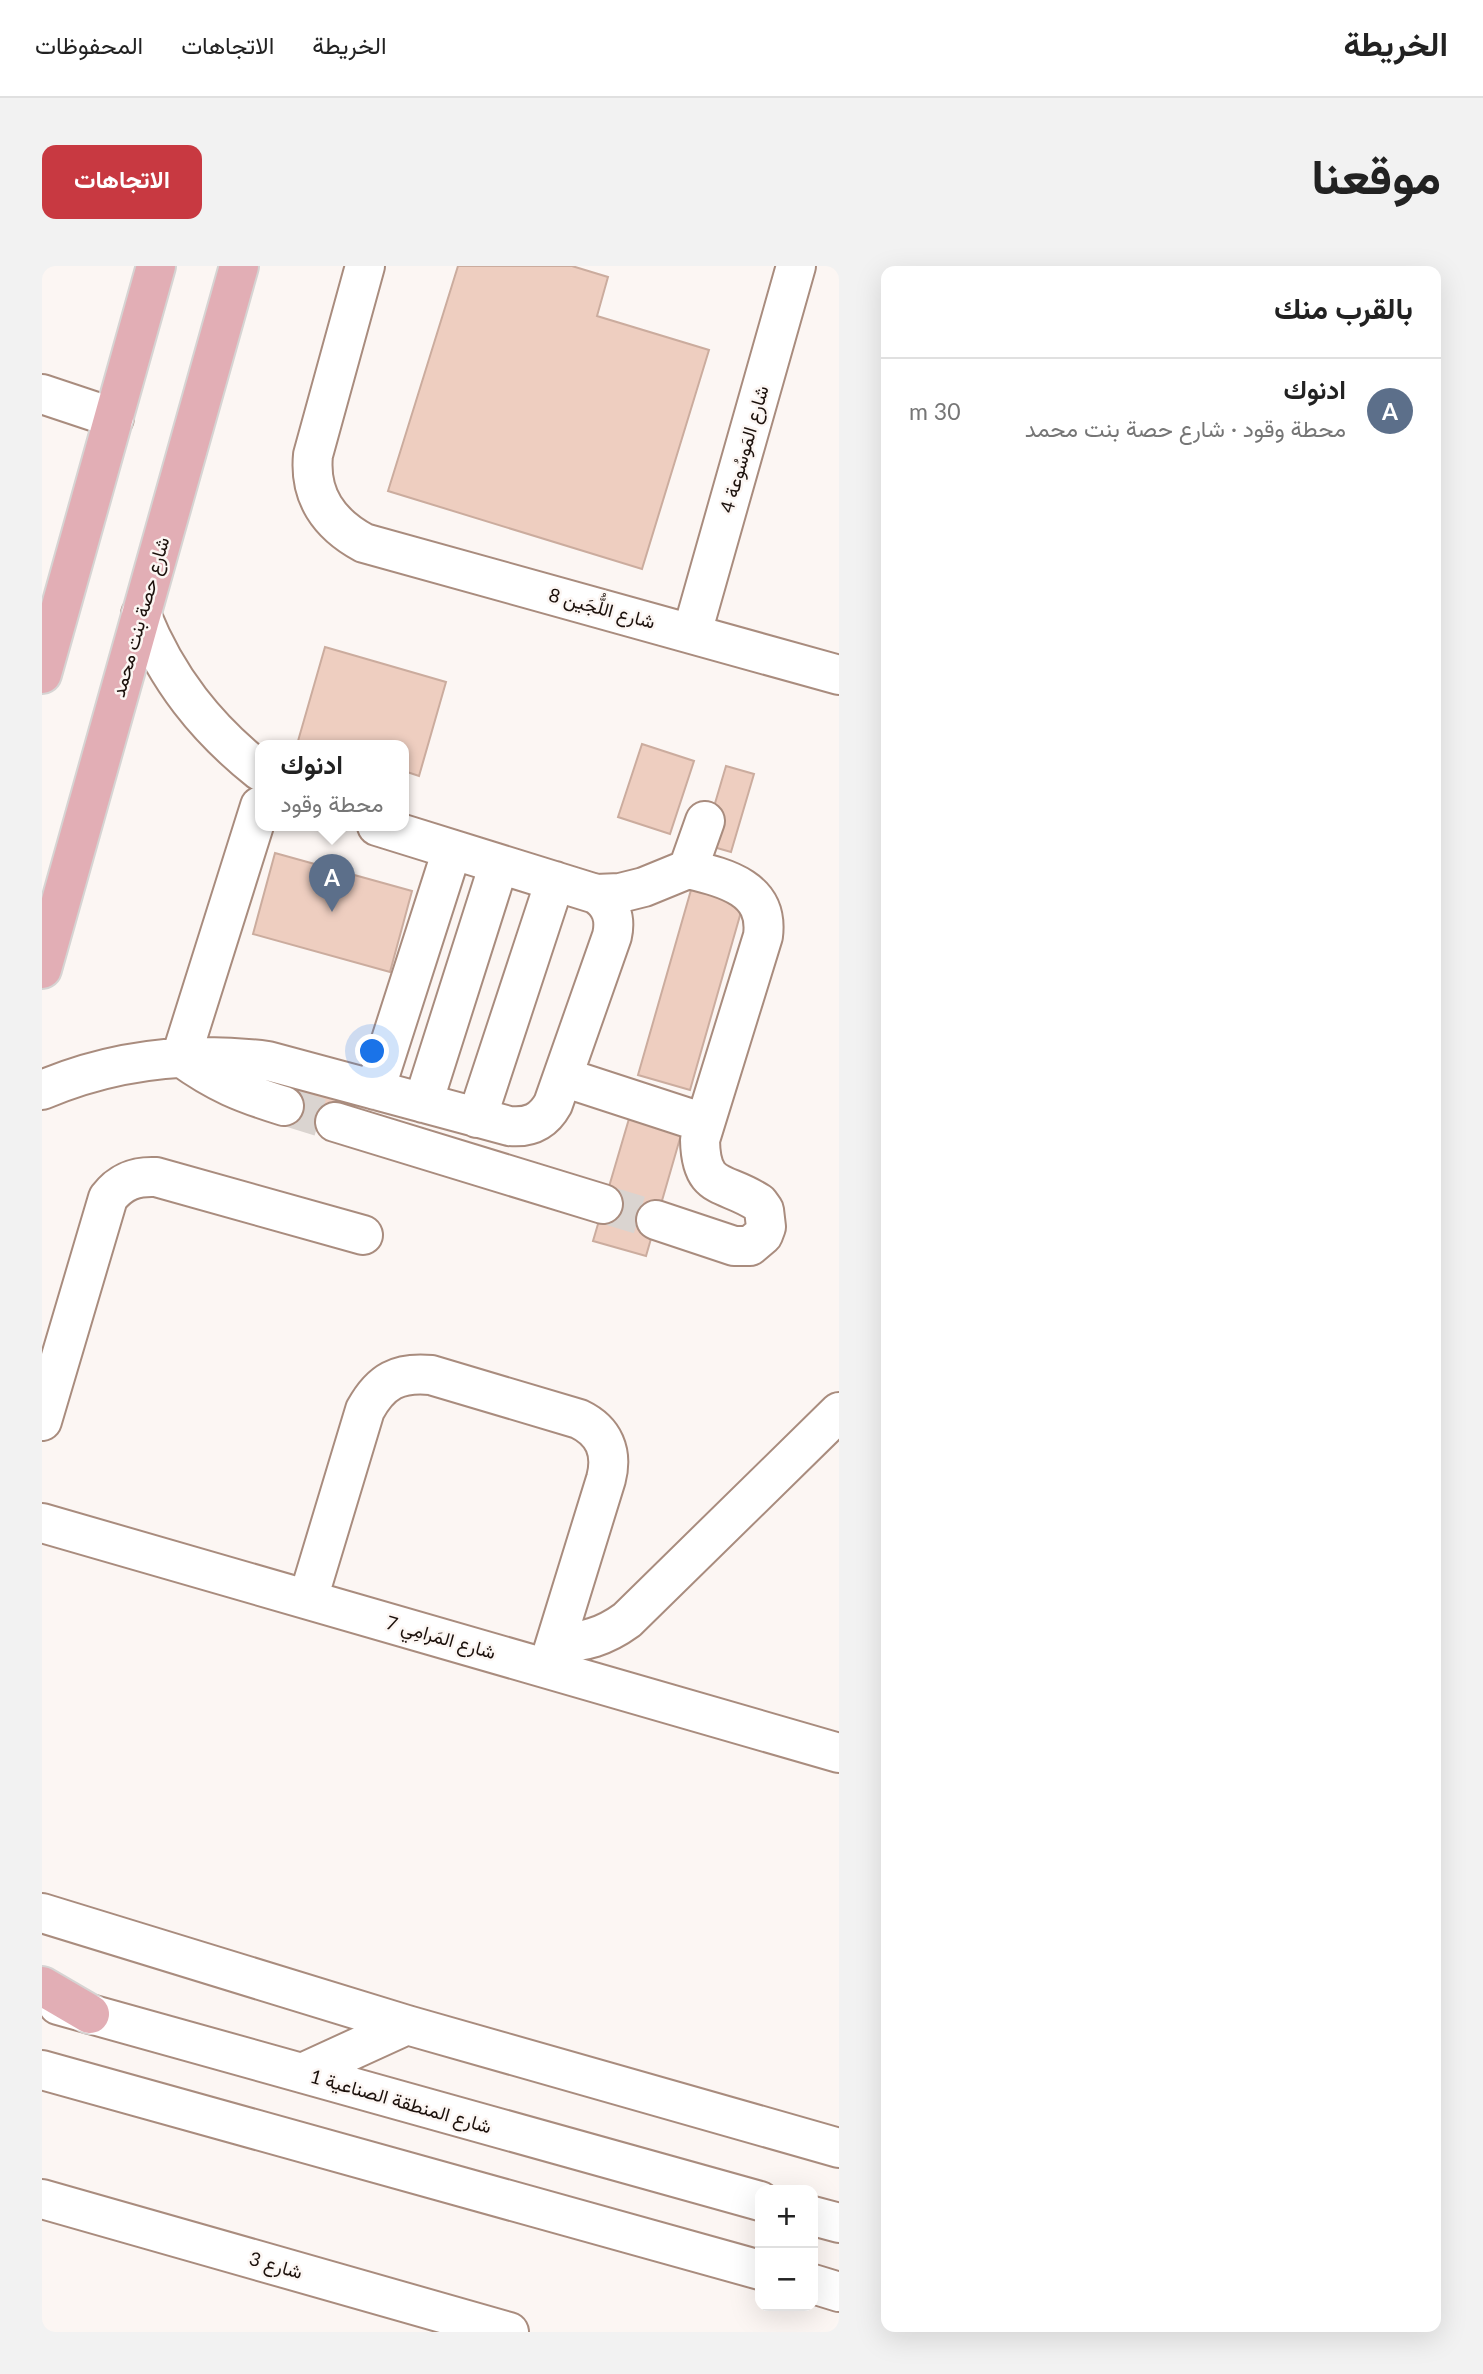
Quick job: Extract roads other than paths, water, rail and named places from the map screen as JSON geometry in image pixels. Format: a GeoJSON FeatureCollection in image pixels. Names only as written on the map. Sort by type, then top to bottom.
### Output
{"type":"FeatureCollection","features":[{"type":"Feature","properties":{"kind":"main road"},"geometry":{"type":"LineString","coordinates":[[42,674],[156,266]]}},
{"type":"Feature","properties":{"kind":"main road","name":"شارع حصة بنت محمد"},"geometry":{"type":"LineString","coordinates":[[42,969],[239,266]]}},
{"type":"Feature","properties":{"kind":"main road"},"geometry":{"type":"LineString","coordinates":[[42,1986],[90,2014]]}},
{"type":"Feature","properties":{"kind":"street","name":"شارع اللُّجَين 8"},"geometry":{"type":"LineString","coordinates":[[365,266],[316,439],[312,471],[322,507],[333,522],[364,543],[839,675]]}},
{"type":"Feature","properties":{"kind":"street","name":"شارع المَوسُوعة 4"},"geometry":{"type":"LineString","coordinates":[[692,633],[796,266]]}},
{"type":"Feature","properties":{"kind":"street"},"geometry":{"type":"LineString","coordinates":[[42,394],[114,418]]}},
{"type":"Feature","properties":{"kind":"street"},"geometry":{"type":"LineString","coordinates":[[141,614],[153,645],[188,701],[234,750],[255,767]]}},
{"type":"Feature","properties":{"kind":"street"},"geometry":{"type":"LineString","coordinates":[[688,869],[705,821]]}},
{"type":"Feature","properties":{"kind":"street"},"geometry":{"type":"LineString","coordinates":[[181,1057],[255,822]]}},
{"type":"Feature","properties":{"kind":"street"},"geometry":{"type":"LineString","coordinates":[[393,831],[596,894],[620,893],[644,887],[688,869],[749,892],[761,908],[764,927],[704,1123],[700,1153],[710,1178],[759,1203],[764,1210],[766,1227],[758,1241],[743,1247],[673,1226],[710,1178]]}},
{"type":"Feature","properties":{"kind":"street"},"geometry":{"type":"LineString","coordinates":[[374,1090],[452,849]]}},
{"type":"Feature","properties":{"kind":"street"},"geometry":{"type":"LineString","coordinates":[[423,1104],[499,864]]}},
{"type":"Feature","properties":{"kind":"street"},"geometry":{"type":"LineString","coordinates":[[477,1118],[555,881]]}},
{"type":"Feature","properties":{"kind":"street"},"geometry":{"type":"LineString","coordinates":[[42,1090],[97,1070],[130,1062],[221,1056],[268,1061],[509,1126],[530,1125],[548,1114],[614,926],[610,907],[596,894]]}},
{"type":"Feature","properties":{"kind":"street"},"geometry":{"type":"LineString","coordinates":[[181,1057],[233,1090],[284,1106]]}},
{"type":"Feature","properties":{"kind":"street"},"geometry":{"type":"LineString","coordinates":[[563,1077],[704,1123]]}},
{"type":"Feature","properties":{"kind":"street"},"geometry":{"type":"LineString","coordinates":[[335,1122],[603,1204]]}},
{"type":"Feature","properties":{"kind":"street"},"geometry":{"type":"LineString","coordinates":[[42,1421],[108,1198],[121,1184],[143,1176],[156,1177],[363,1235]]}},
{"type":"Feature","properties":{"kind":"street"},"geometry":{"type":"LineString","coordinates":[[308,1599],[365,1410],[384,1384],[415,1373],[431,1375],[579,1419],[590,1424],[605,1443],[609,1467],[552,1655]]}},
{"type":"Feature","properties":{"kind":"street"},"geometry":{"type":"LineString","coordinates":[[552,1655],[571,1643],[602,1636],[627,1620],[839,1412]]}},
{"type":"Feature","properties":{"kind":"street","name":"شارع المَرامِي 7"},"geometry":{"type":"LineString","coordinates":[[42,1523],[308,1599],[552,1655],[839,1753]]}},
{"type":"Feature","properties":{"kind":"street"},"geometry":{"type":"LineString","coordinates":[[42,1913],[407,2025],[839,2148]]}},
{"type":"Feature","properties":{"kind":"street","name":"شارع المنطقة الصناعية 1"},"geometry":{"type":"LineString","coordinates":[[42,2001],[755,2200]]}},
{"type":"Feature","properties":{"kind":"street"},"geometry":{"type":"LineString","coordinates":[[302,2073],[407,2025]]}},
{"type":"Feature","properties":{"kind":"street"},"geometry":{"type":"LineString","coordinates":[[42,2070],[755,2269]]}},
{"type":"Feature","properties":{"kind":"street","name":"شارع 3"},"geometry":{"type":"LineString","coordinates":[[42,2199],[509,2332]]}},
{"type":"Feature","properties":{"kind":"street"},"geometry":{"type":"LineString","coordinates":[[818,2217],[839,2223]]}},
{"type":"Feature","properties":{"kind":"street"},"geometry":{"type":"LineString","coordinates":[[818,2286],[839,2292]]}},
{"type":"Feature","properties":{"kind":"tunnel"},"geometry":{"type":"LineString","coordinates":[[284,1106],[335,1122]]}},
{"type":"Feature","properties":{"kind":"tunnel"},"geometry":{"type":"LineString","coordinates":[[603,1204],[656,1220]]}},
{"type":"Feature","properties":{"kind":"place","name":"ادنوك"},"geometry":{"type":"Point","coordinates":[332,912]}}]}
